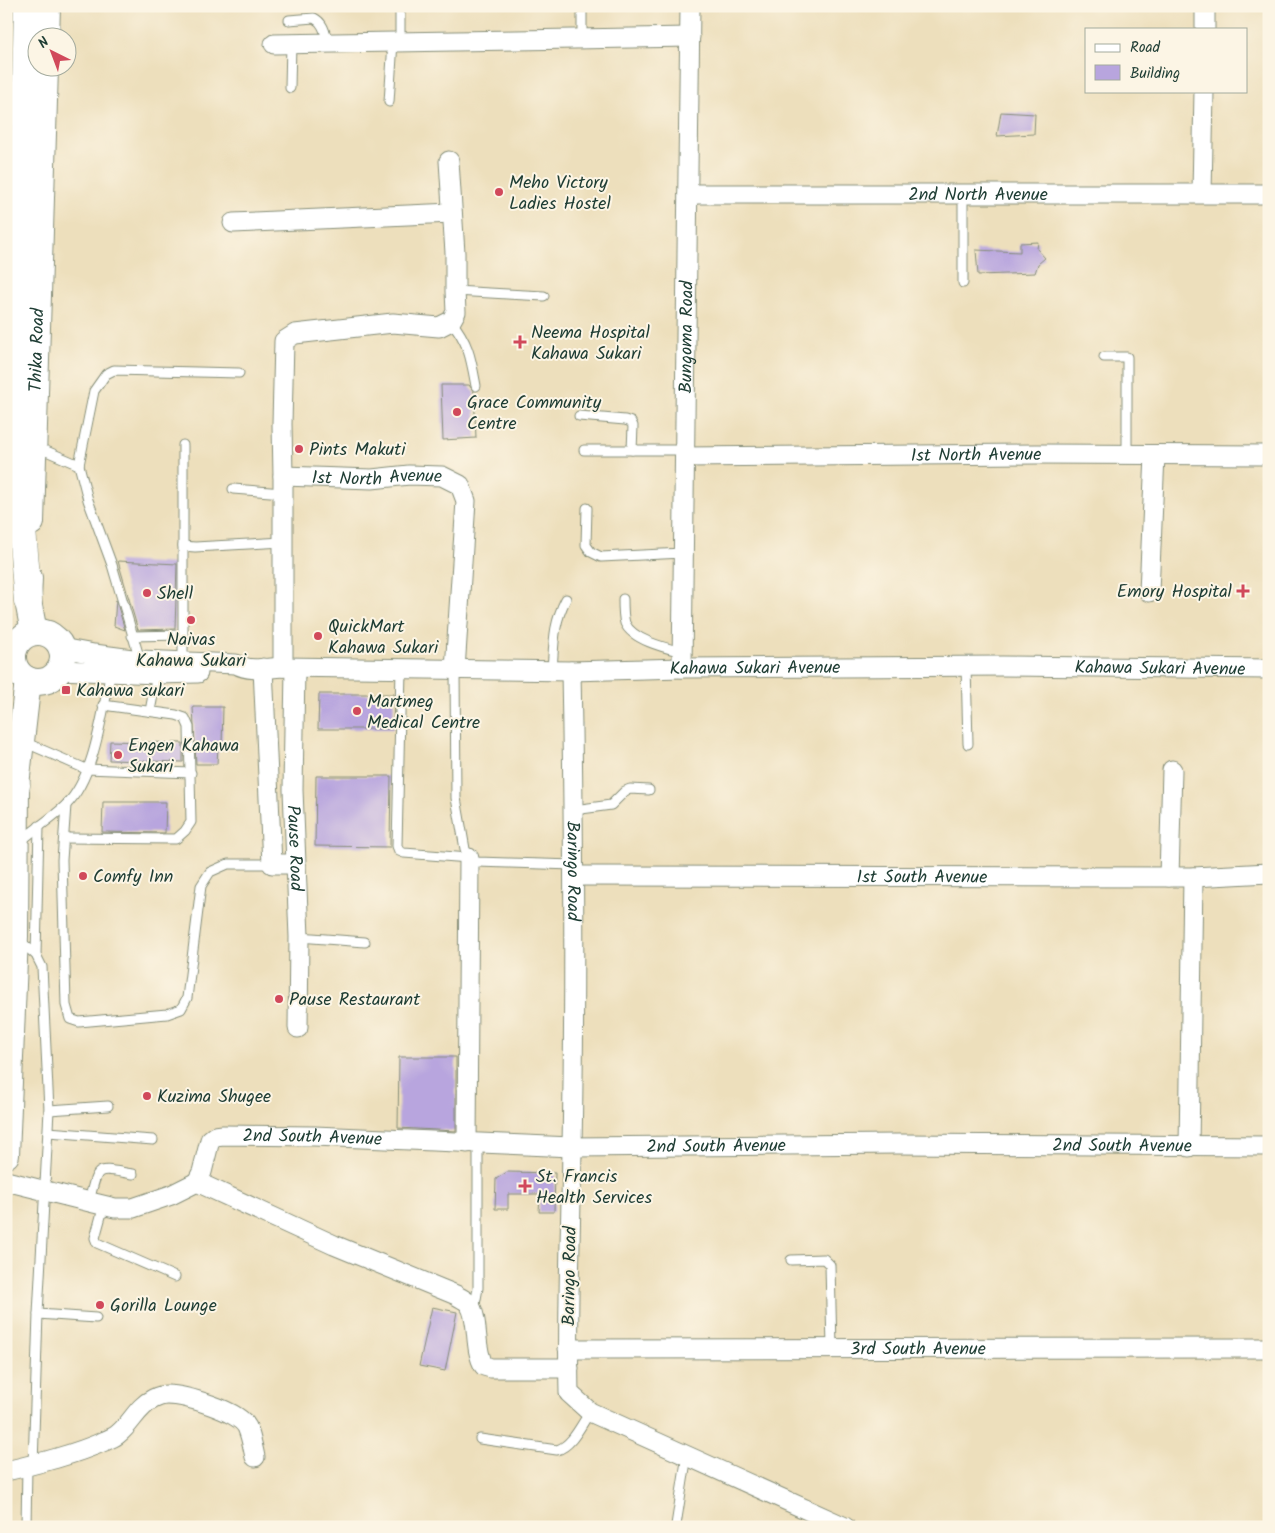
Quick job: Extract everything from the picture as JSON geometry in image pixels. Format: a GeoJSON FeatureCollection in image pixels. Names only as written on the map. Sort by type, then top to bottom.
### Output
{"type":"FeatureCollection","features":[{"type":"Feature","properties":{"kind":"highway"},"geometry":{"type":"LineString","coordinates":[[28,6],[17,471],[28,600]]}},
{"type":"Feature","properties":{"kind":"highway"},"geometry":{"type":"LineString","coordinates":[[11,835],[16,785]]}},
{"type":"Feature","properties":{"kind":"main road"},"geometry":{"type":"LineString","coordinates":[[46,28],[47,6]]}},
{"type":"Feature","properties":{"kind":"main road","name":"Thika Road"},"geometry":{"type":"LineString","coordinates":[[16,785],[21,741],[18,654],[28,600],[45,78]]}},
{"type":"Feature","properties":{"kind":"main road"},"geometry":{"type":"LineString","coordinates":[[45,633],[52,636],[60,659],[48,679],[37,682],[18,654],[45,633]]}},
{"type":"Feature","properties":{"kind":"main road"},"geometry":{"type":"LineString","coordinates":[[6,1155],[15,936],[11,835]]}},
{"type":"Feature","properties":{"kind":"street","name":"Bungoma Road"},"geometry":{"type":"LineString","coordinates":[[682,660],[690,6]]}},
{"type":"Feature","properties":{"kind":"street"},"geometry":{"type":"LineString","coordinates":[[1205,6],[1205,28]]}},
{"type":"Feature","properties":{"kind":"street"},"geometry":{"type":"LineString","coordinates":[[282,43],[690,37]]}},
{"type":"Feature","properties":{"kind":"street"},"geometry":{"type":"LineString","coordinates":[[1202,194],[1204,92]]}},
{"type":"Feature","properties":{"kind":"street"},"geometry":{"type":"LineString","coordinates":[[449,161],[456,312],[451,322]]}},
{"type":"Feature","properties":{"kind":"street","name":"2nd North Avenue"},"geometry":{"type":"LineString","coordinates":[[688,194],[1269,194]]}},
{"type":"Feature","properties":{"kind":"street"},"geometry":{"type":"LineString","coordinates":[[233,223],[452,213]]}},
{"type":"Feature","properties":{"kind":"street","name":"Pause Road"},"geometry":{"type":"LineString","coordinates":[[298,1028],[299,937],[283,542],[282,424],[284,341],[296,334],[393,324],[439,327],[451,322]]}},
{"type":"Feature","properties":{"kind":"street","name":"1st North Avenue"},"geometry":{"type":"LineString","coordinates":[[685,454],[1269,455]]}},
{"type":"Feature","properties":{"kind":"street"},"geometry":{"type":"LineString","coordinates":[[1150,592],[1155,455]]}},
{"type":"Feature","properties":{"kind":"street","name":"1st North Avenue"},"geometry":{"type":"LineString","coordinates":[[283,485],[409,476],[442,476],[460,485],[466,501],[455,670]]}},
{"type":"Feature","properties":{"kind":"street","name":"Kahawa Sukari Avenue"},"geometry":{"type":"LineString","coordinates":[[60,659],[94,654],[140,660],[236,664],[243,668],[552,671],[571,671],[682,660],[966,666],[1269,669]]}},
{"type":"Feature","properties":{"kind":"street","name":"Kahawa Sukari Avenue"},"geometry":{"type":"LineString","coordinates":[[60,659],[111,672],[157,674],[238,673],[243,668]]}},
{"type":"Feature","properties":{"kind":"street"},"geometry":{"type":"LineString","coordinates":[[263,668],[272,864],[296,864]]}},
{"type":"Feature","properties":{"kind":"street","name":"Baringo Road"},"geometry":{"type":"LineString","coordinates":[[571,671],[574,870],[569,1393],[590,1412],[687,1456],[812,1519],[845,1527]]}},
{"type":"Feature","properties":{"kind":"street"},"geometry":{"type":"LineString","coordinates":[[1169,877],[1172,770]]}},
{"type":"Feature","properties":{"kind":"street"},"geometry":{"type":"LineString","coordinates":[[469,858],[472,1143]]}},
{"type":"Feature","properties":{"kind":"street","name":"1st South Avenue"},"geometry":{"type":"LineString","coordinates":[[574,870],[1169,877],[1269,873]]}},
{"type":"Feature","properties":{"kind":"street"},"geometry":{"type":"LineString","coordinates":[[1189,1147],[1193,877]]}},
{"type":"Feature","properties":{"kind":"street","name":"2nd South Avenue"},"geometry":{"type":"LineString","coordinates":[[197,1182],[202,1172],[210,1140],[215,1136],[223,1135],[314,1136],[572,1147],[898,1144],[1269,1146]]}},
{"type":"Feature","properties":{"kind":"street"},"geometry":{"type":"LineString","coordinates":[[6,1181],[96,1204],[134,1208],[170,1195],[197,1182],[334,1245],[456,1295],[468,1303],[473,1312],[479,1357],[484,1366],[490,1368],[569,1368]]}},
{"type":"Feature","properties":{"kind":"street","name":"3rd South Avenue"},"geometry":{"type":"LineString","coordinates":[[568,1348],[1269,1348]]}},
{"type":"Feature","properties":{"kind":"street"},"geometry":{"type":"LineString","coordinates":[[6,1471],[62,1457],[105,1441],[119,1434],[141,1406],[154,1398],[165,1395],[178,1396],[204,1403],[240,1420],[247,1426],[255,1457]]}},
{"type":"Feature","properties":{"kind":"lane"},"geometry":{"type":"LineString","coordinates":[[389,102],[400,6]]}},
{"type":"Feature","properties":{"kind":"lane"},"geometry":{"type":"LineString","coordinates":[[582,6],[582,39]]}},
{"type":"Feature","properties":{"kind":"lane"},"geometry":{"type":"LineString","coordinates":[[289,20],[314,18],[318,20],[323,26],[328,43]]}},
{"type":"Feature","properties":{"kind":"lane"},"geometry":{"type":"LineString","coordinates":[[282,43],[290,88]]}},
{"type":"Feature","properties":{"kind":"lane"},"geometry":{"type":"LineString","coordinates":[[962,193],[963,283]]}},
{"type":"Feature","properties":{"kind":"lane"},"geometry":{"type":"LineString","coordinates":[[455,292],[544,296]]}},
{"type":"Feature","properties":{"kind":"lane"},"geometry":{"type":"LineString","coordinates":[[451,322],[466,342],[476,386]]}},
{"type":"Feature","properties":{"kind":"lane"},"geometry":{"type":"LineString","coordinates":[[1104,357],[1126,357],[1127,454]]}},
{"type":"Feature","properties":{"kind":"lane"},"geometry":{"type":"LineString","coordinates":[[140,660],[112,566],[88,500],[79,465],[94,391],[106,374],[114,370],[239,373]]}},
{"type":"Feature","properties":{"kind":"lane"},"geometry":{"type":"LineString","coordinates":[[579,416],[631,422],[633,426],[632,450]]}},
{"type":"Feature","properties":{"kind":"lane"},"geometry":{"type":"LineString","coordinates":[[183,445],[183,661]]}},
{"type":"Feature","properties":{"kind":"lane"},"geometry":{"type":"LineString","coordinates":[[33,446],[79,465]]}},
{"type":"Feature","properties":{"kind":"lane"},"geometry":{"type":"LineString","coordinates":[[584,450],[632,450],[685,454]]}},
{"type":"Feature","properties":{"kind":"lane"},"geometry":{"type":"LineString","coordinates":[[233,488],[283,485]]}},
{"type":"Feature","properties":{"kind":"lane"},"geometry":{"type":"LineString","coordinates":[[587,508],[586,545],[591,552],[601,557],[683,553]]}},
{"type":"Feature","properties":{"kind":"lane"},"geometry":{"type":"LineString","coordinates":[[183,546],[283,542]]}},
{"type":"Feature","properties":{"kind":"lane"},"geometry":{"type":"LineString","coordinates":[[552,671],[555,626],[559,612],[566,599]]}},
{"type":"Feature","properties":{"kind":"lane"},"geometry":{"type":"LineString","coordinates":[[623,599],[624,621],[628,629],[682,660]]}},
{"type":"Feature","properties":{"kind":"lane"},"geometry":{"type":"LineString","coordinates":[[132,636],[183,635]]}},
{"type":"Feature","properties":{"kind":"lane"},"geometry":{"type":"LineString","coordinates":[[966,666],[968,744]]}},
{"type":"Feature","properties":{"kind":"lane"},"geometry":{"type":"LineString","coordinates":[[401,669],[396,846],[399,851],[404,854],[469,858],[477,862],[574,870]]}},
{"type":"Feature","properties":{"kind":"lane"},"geometry":{"type":"LineString","coordinates":[[455,670],[456,798],[465,849],[469,858]]}},
{"type":"Feature","properties":{"kind":"lane"},"geometry":{"type":"LineString","coordinates":[[11,835],[39,826],[66,805],[81,784],[94,748],[111,672]]}},
{"type":"Feature","properties":{"kind":"lane"},"geometry":{"type":"LineString","coordinates":[[150,711],[157,674]]}},
{"type":"Feature","properties":{"kind":"lane"},"geometry":{"type":"LineString","coordinates":[[64,838],[176,839],[191,822],[189,727],[185,718],[176,715],[103,705]]}},
{"type":"Feature","properties":{"kind":"lane"},"geometry":{"type":"LineString","coordinates":[[21,741],[86,769],[191,772]]}},
{"type":"Feature","properties":{"kind":"lane"},"geometry":{"type":"LineString","coordinates":[[574,810],[611,805],[625,791],[630,789],[650,790]]}},
{"type":"Feature","properties":{"kind":"lane"},"geometry":{"type":"LineString","coordinates":[[66,805],[62,860],[66,1005],[70,1019],[79,1022],[167,1014],[180,1009],[187,998],[201,886],[210,872],[228,864],[272,864]]}},
{"type":"Feature","properties":{"kind":"lane"},"geometry":{"type":"LineString","coordinates":[[36,955],[39,826]]}},
{"type":"Feature","properties":{"kind":"lane"},"geometry":{"type":"LineString","coordinates":[[15,936],[36,955],[42,967],[49,1110],[26,1527]]}},
{"type":"Feature","properties":{"kind":"lane"},"geometry":{"type":"LineString","coordinates":[[299,937],[365,942]]}},
{"type":"Feature","properties":{"kind":"lane"},"geometry":{"type":"LineString","coordinates":[[49,1110],[108,1106]]}},
{"type":"Feature","properties":{"kind":"lane"},"geometry":{"type":"LineString","coordinates":[[48,1132],[153,1140]]}},
{"type":"Feature","properties":{"kind":"lane"},"geometry":{"type":"LineString","coordinates":[[472,1143],[478,1288],[473,1312]]}},
{"type":"Feature","properties":{"kind":"lane"},"geometry":{"type":"LineString","coordinates":[[133,1174],[103,1169],[99,1172],[94,1183],[96,1204],[95,1238],[97,1243],[175,1277]]}},
{"type":"Feature","properties":{"kind":"lane"},"geometry":{"type":"LineString","coordinates":[[792,1260],[824,1260],[830,1265],[832,1348]]}},
{"type":"Feature","properties":{"kind":"lane"},"geometry":{"type":"LineString","coordinates":[[38,1314],[96,1318]]}},
{"type":"Feature","properties":{"kind":"lane"},"geometry":{"type":"LineString","coordinates":[[480,1439],[557,1450],[568,1444],[590,1412]]}},
{"type":"Feature","properties":{"kind":"lane"},"geometry":{"type":"LineString","coordinates":[[676,1525],[687,1456]]}},
{"type":"Feature","properties":{"kind":"building"},"geometry":{"type":"Polygon","coordinates":[[[1001,112],[1035,114],[1034,134],[997,136],[1001,112]]]}},
{"type":"Feature","properties":{"kind":"building"},"geometry":{"type":"Polygon","coordinates":[[[1038,242],[1037,249],[1045,258],[1038,264],[1035,273],[978,275],[976,250],[1020,252],[1020,243],[1038,242]]]}},
{"type":"Feature","properties":{"kind":"building","name":"Grace Community Centre"},"geometry":{"type":"Polygon","coordinates":[[[441,385],[469,385],[474,392],[476,438],[443,440],[441,385]]]}},
{"type":"Feature","properties":{"kind":"building"},"geometry":{"type":"Polygon","coordinates":[[[118,561],[177,564],[175,629],[138,630],[118,561]]]}},
{"type":"Feature","properties":{"kind":"building"},"geometry":{"type":"Polygon","coordinates":[[[116,600],[125,630],[114,626],[116,600]]]}},
{"type":"Feature","properties":{"kind":"building","name":"Martmeg Medical Centre"},"geometry":{"type":"Polygon","coordinates":[[[319,694],[394,694],[393,729],[318,729],[319,694]]]}},
{"type":"Feature","properties":{"kind":"building"},"geometry":{"type":"Polygon","coordinates":[[[193,707],[223,707],[222,746],[218,746],[217,764],[196,764],[193,707]]]}},
{"type":"Feature","properties":{"kind":"building"},"geometry":{"type":"Polygon","coordinates":[[[110,741],[183,743],[183,762],[109,760],[110,741]]]}},
{"type":"Feature","properties":{"kind":"building"},"geometry":{"type":"Polygon","coordinates":[[[316,776],[391,776],[390,847],[315,846],[316,776]]]}},
{"type":"Feature","properties":{"kind":"building"},"geometry":{"type":"Polygon","coordinates":[[[103,802],[166,802],[165,833],[102,832],[103,802]]]}},
{"type":"Feature","properties":{"kind":"building"},"geometry":{"type":"Polygon","coordinates":[[[399,1057],[456,1057],[456,1131],[398,1128],[399,1057]]]}},
{"type":"Feature","properties":{"kind":"building","name":"St. Francis Health Services"},"geometry":{"type":"Polygon","coordinates":[[[507,1172],[555,1173],[554,1212],[539,1212],[540,1194],[508,1194],[508,1209],[495,1209],[496,1179],[507,1172]]]}},
{"type":"Feature","properties":{"kind":"building"},"geometry":{"type":"Polygon","coordinates":[[[432,1307],[457,1312],[445,1371],[419,1366],[432,1307]]]}},
{"type":"Feature","properties":{"kind":"place","name":"Meho Victory Ladies Hostel"},"geometry":{"type":"Point","coordinates":[499,192]}},
{"type":"Feature","properties":{"kind":"place","name":"Neema Hospital Kahawa Sukari"},"geometry":{"type":"Point","coordinates":[520,342]}},
{"type":"Feature","properties":{"kind":"place","name":"Grace Community Centre"},"geometry":{"type":"Point","coordinates":[457,412]}},
{"type":"Feature","properties":{"kind":"place","name":"Pints Makuti"},"geometry":{"type":"Point","coordinates":[299,449]}},
{"type":"Feature","properties":{"kind":"place","name":"Emory Hospital"},"geometry":{"type":"Point","coordinates":[1243,591]}},
{"type":"Feature","properties":{"kind":"place","name":"Shell"},"geometry":{"type":"Point","coordinates":[147,593]}},
{"type":"Feature","properties":{"kind":"place","name":"Naivas Kahawa Sukari"},"geometry":{"type":"Point","coordinates":[191,620]}},
{"type":"Feature","properties":{"kind":"place","name":"QuickMart Kahawa Sukari"},"geometry":{"type":"Point","coordinates":[318,636]}},
{"type":"Feature","properties":{"kind":"place","name":"Kahawa sukari"},"geometry":{"type":"Point","coordinates":[66,690]}},
{"type":"Feature","properties":{"kind":"place","name":"Martmeg Medical Centre"},"geometry":{"type":"Point","coordinates":[357,711]}},
{"type":"Feature","properties":{"kind":"place","name":"Engen Kahawa Sukari"},"geometry":{"type":"Point","coordinates":[118,755]}},
{"type":"Feature","properties":{"kind":"place","name":"Comfy Inn"},"geometry":{"type":"Point","coordinates":[83,876]}},
{"type":"Feature","properties":{"kind":"place","name":"Pause Restaurant"},"geometry":{"type":"Point","coordinates":[279,999]}},
{"type":"Feature","properties":{"kind":"place","name":"Kuzima Shugee"},"geometry":{"type":"Point","coordinates":[147,1096]}},
{"type":"Feature","properties":{"kind":"place","name":"St. Francis Health Services"},"geometry":{"type":"Point","coordinates":[525,1186]}},
{"type":"Feature","properties":{"kind":"place","name":"Gorilla Lounge"},"geometry":{"type":"Point","coordinates":[100,1305]}}]}
